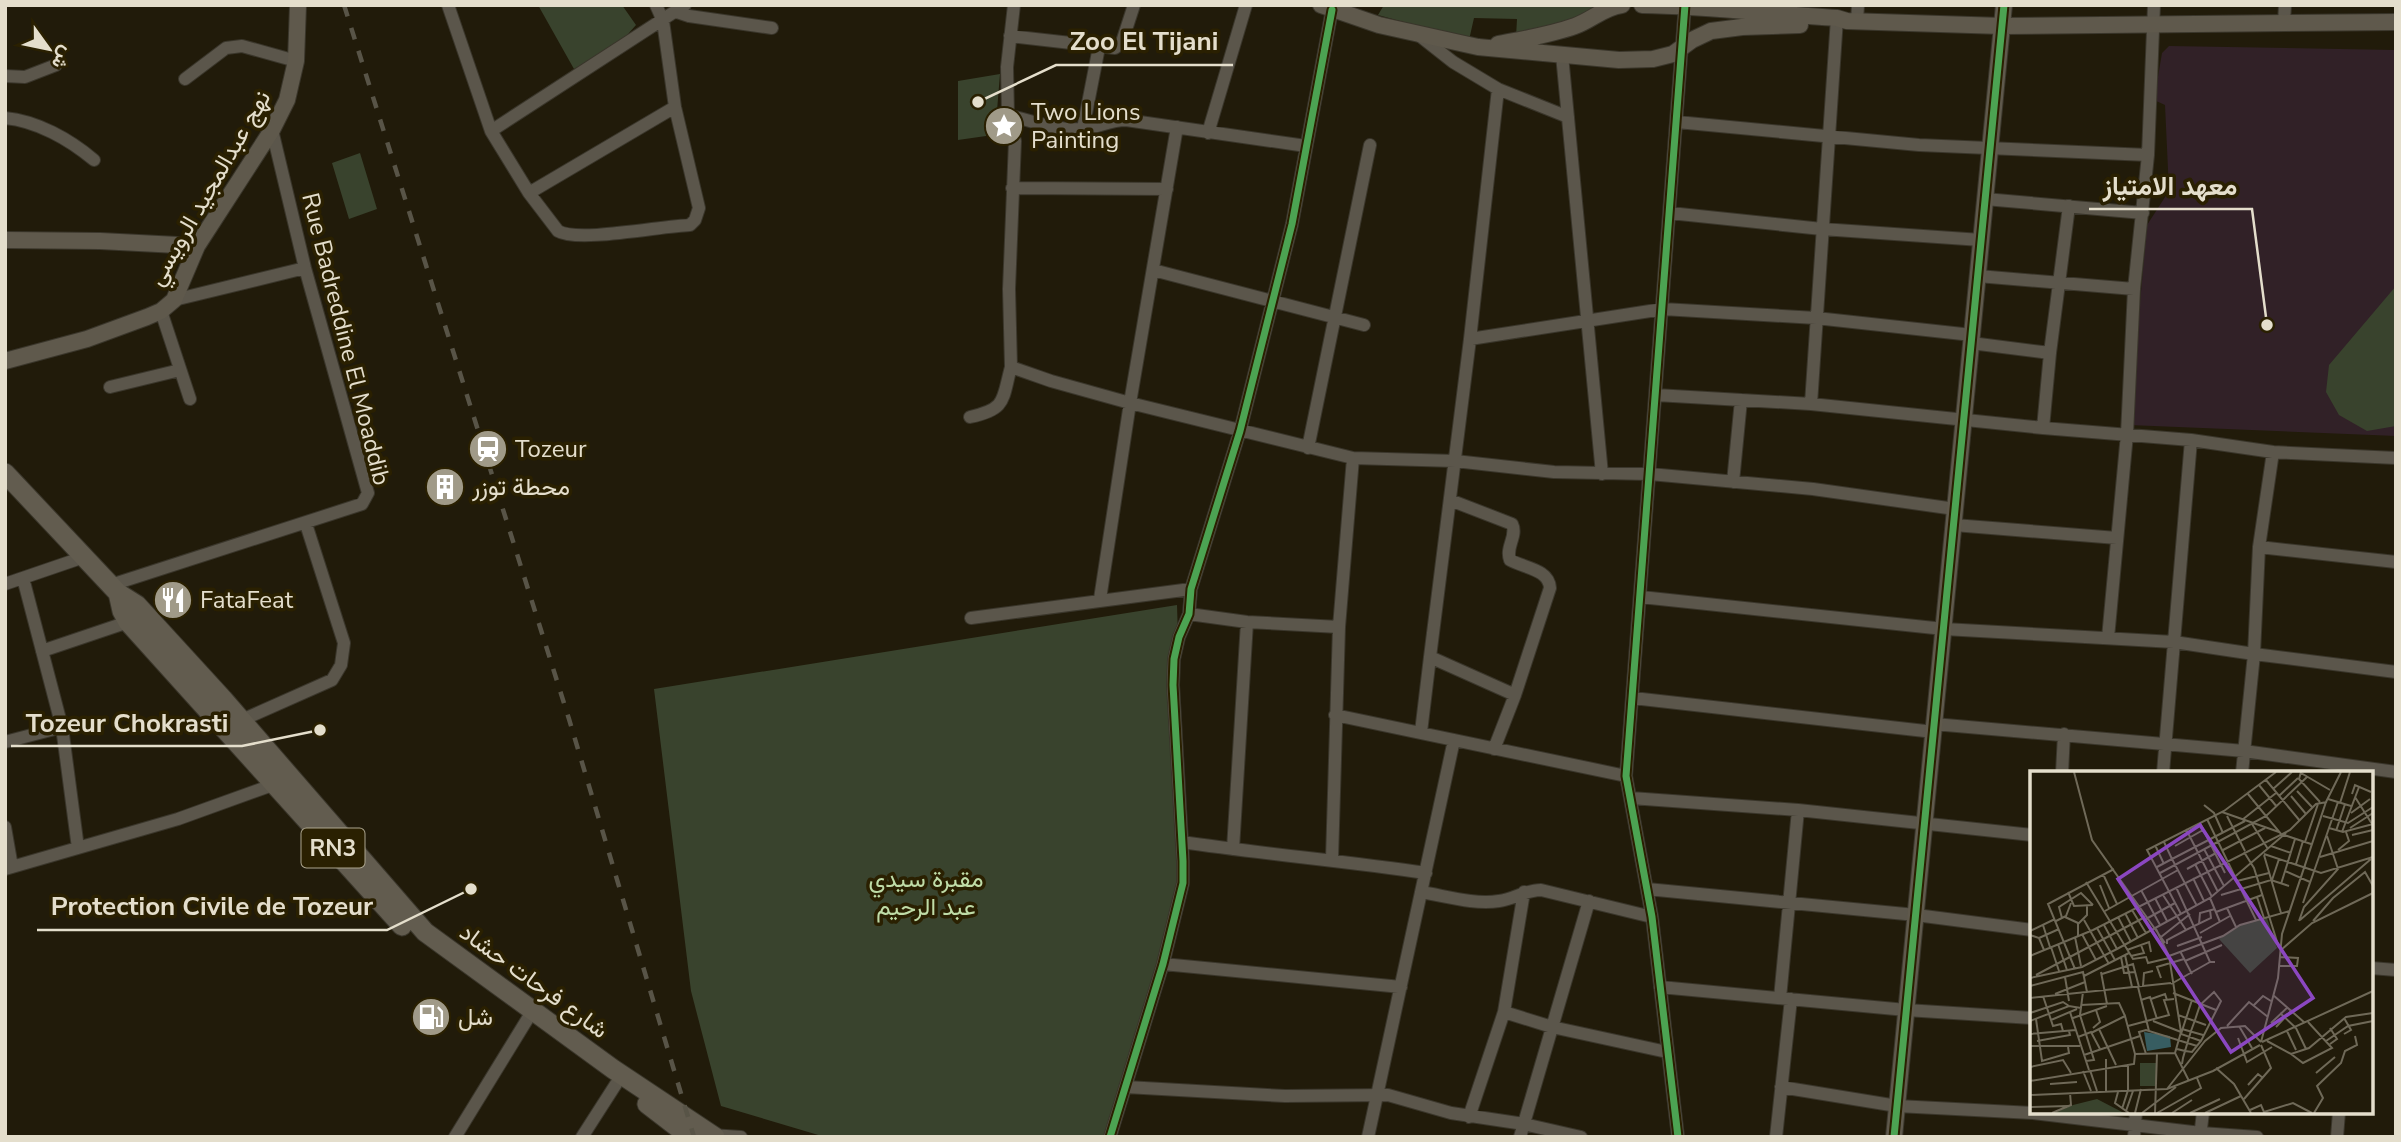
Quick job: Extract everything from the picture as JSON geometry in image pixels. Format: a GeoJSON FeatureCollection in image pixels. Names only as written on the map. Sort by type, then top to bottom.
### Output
{"type":"FeatureCollection","features":[{"type":"Feature","properties":{"kind":"main road","name":"شارع فرحات حشاد"},"geometry":{"type":"LineString","coordinates":[[5,473],[114,589],[137,605],[215,704],[282,780],[425,932],[616,1084],[680,1128],[712,1136]]}},
{"type":"Feature","properties":{"kind":"main road","name":"شارع فرحات حشاد"},"geometry":{"type":"LineString","coordinates":[[114,589],[128,622],[215,704],[242,720],[282,780]]}},
{"type":"Feature","properties":{"kind":"main road","name":"شارع فرحات حشاد"},"geometry":{"type":"LineString","coordinates":[[530,1016],[614,1069],[680,1128]]}},
{"type":"Feature","properties":{"kind":"street","name":"نهج عبدالمجيد الرويسي"},"geometry":{"type":"LineString","coordinates":[[5,361],[86,339],[161,311],[174,300],[197,246],[272,130],[287,100],[296,61],[298,5]]}},
{"type":"Feature","properties":{"kind":"street"},"geometry":{"type":"LineString","coordinates":[[449,6],[491,131],[529,193],[558,231],[582,235],[690,225],[699,208],[675,107],[663,21],[656,5]]}},
{"type":"Feature","properties":{"kind":"street"},"geometry":{"type":"LineString","coordinates":[[970,417],[992,412],[1002,402],[1010,367],[1009,289],[1015,141],[1008,115],[1007,67],[1014,5]]}},
{"type":"Feature","properties":{"kind":"street"},"geometry":{"type":"LineString","coordinates":[[1010,36],[1099,47],[1120,46],[1134,5]]}},
{"type":"Feature","properties":{"kind":"street"},"geometry":{"type":"LineString","coordinates":[[1208,133],[1246,5]]}},
{"type":"Feature","properties":{"kind":"street"},"geometry":{"type":"LineString","coordinates":[[1478,47],[1545,35],[1576,26],[1605,9],[1622,5]]}},
{"type":"Feature","properties":{"kind":"street"},"geometry":{"type":"LineString","coordinates":[[1642,5],[1685,5],[1847,18],[2002,26],[2396,22]]}},
{"type":"Feature","properties":{"kind":"street"},"geometry":{"type":"LineString","coordinates":[[1678,1137],[1652,917],[1626,776],[1626,743],[1633,698],[1685,5]]}},
{"type":"Feature","properties":{"kind":"street"},"geometry":{"type":"LineString","coordinates":[[1894,1137],[2004,5]]}},
{"type":"Feature","properties":{"kind":"street"},"geometry":{"type":"LineString","coordinates":[[2108,638],[2127,434],[2134,289],[2148,155],[2154,5]]}},
{"type":"Feature","properties":{"kind":"street"},"geometry":{"type":"LineString","coordinates":[[2284,23],[2285,5]]}},
{"type":"Feature","properties":{"kind":"street"},"geometry":{"type":"LineString","coordinates":[[1110,1137],[1163,964],[1182,883],[1172,685],[1179,637],[1189,614],[1191,589],[1240,431],[1292,224],[1326,7],[1379,26],[1478,47],[1643,60],[1663,57],[1701,36],[1724,29],[1847,18]]}},
{"type":"Feature","properties":{"kind":"street"},"geometry":{"type":"LineString","coordinates":[[491,131],[681,9],[689,16],[772,28]]}},
{"type":"Feature","properties":{"kind":"street"},"geometry":{"type":"LineString","coordinates":[[1811,404],[1829,137],[1847,18]]}},
{"type":"Feature","properties":{"kind":"street"},"geometry":{"type":"LineString","coordinates":[[1576,26],[1569,55],[1568,117],[1602,474]]}},
{"type":"Feature","properties":{"kind":"street"},"geometry":{"type":"LineString","coordinates":[[1419,35],[1453,62],[1498,89],[1568,117]]}},
{"type":"Feature","properties":{"kind":"street"},"geometry":{"type":"LineString","coordinates":[[185,79],[226,48],[234,46],[296,61]]}},
{"type":"Feature","properties":{"kind":"street"},"geometry":{"type":"LineString","coordinates":[[1083,129],[1099,47]]}},
{"type":"Feature","properties":{"kind":"street"},"geometry":{"type":"LineString","coordinates":[[5,76],[24,77],[56,65]]}},
{"type":"Feature","properties":{"kind":"street"},"geometry":{"type":"LineString","coordinates":[[1421,732],[1498,89]]}},
{"type":"Feature","properties":{"kind":"street"},"geometry":{"type":"LineString","coordinates":[[529,193],[675,107]]}},
{"type":"Feature","properties":{"kind":"street"},"geometry":{"type":"LineString","coordinates":[[1008,115],[1058,127],[1083,129],[1113,120],[1306,146]]}},
{"type":"Feature","properties":{"kind":"street"},"geometry":{"type":"LineString","coordinates":[[5,118],[33,124],[81,149],[94,160]]}},
{"type":"Feature","properties":{"kind":"street"},"geometry":{"type":"LineString","coordinates":[[1677,122],[1919,145],[2148,155]]}},
{"type":"Feature","properties":{"kind":"street"},"geometry":{"type":"LineString","coordinates":[[1100,599],[1130,402],[1177,127]]}},
{"type":"Feature","properties":{"kind":"street","name":"Rue Badreddine El Moaddib"},"geometry":{"type":"LineString","coordinates":[[114,589],[362,504],[368,493],[305,268],[272,130]]}},
{"type":"Feature","properties":{"kind":"street"},"geometry":{"type":"LineString","coordinates":[[1308,448],[1370,145]]}},
{"type":"Feature","properties":{"kind":"street"},"geometry":{"type":"LineString","coordinates":[[1012,188],[1167,189]]}},
{"type":"Feature","properties":{"kind":"street"},"geometry":{"type":"LineString","coordinates":[[1985,199],[2143,213]]}},
{"type":"Feature","properties":{"kind":"street"},"geometry":{"type":"LineString","coordinates":[[2043,428],[2069,206]]}},
{"type":"Feature","properties":{"kind":"street"},"geometry":{"type":"LineString","coordinates":[[1670,213],[1822,229],[1982,240]]}},
{"type":"Feature","properties":{"kind":"street"},"geometry":{"type":"LineString","coordinates":[[5,240],[197,246]]}},
{"type":"Feature","properties":{"kind":"street"},"geometry":{"type":"LineString","coordinates":[[174,300],[305,268]]}},
{"type":"Feature","properties":{"kind":"street"},"geometry":{"type":"LineString","coordinates":[[1153,270],[1364,325]]}},
{"type":"Feature","properties":{"kind":"street"},"geometry":{"type":"LineString","coordinates":[[1978,276],[2134,289]]}},
{"type":"Feature","properties":{"kind":"street"},"geometry":{"type":"LineString","coordinates":[[1470,339],[1663,309],[1816,318],[1972,339],[2050,353]]}},
{"type":"Feature","properties":{"kind":"street"},"geometry":{"type":"LineString","coordinates":[[161,311],[190,399]]}},
{"type":"Feature","properties":{"kind":"street"},"geometry":{"type":"LineString","coordinates":[[1010,367],[1130,402],[1353,458],[1455,461],[1554,472],[1650,474],[1812,489],[1954,517],[2117,538]]}},
{"type":"Feature","properties":{"kind":"street"},"geometry":{"type":"LineString","coordinates":[[110,387],[180,370]]}},
{"type":"Feature","properties":{"kind":"street"},"geometry":{"type":"LineString","coordinates":[[1656,395],[1811,404],[2190,440],[2273,452],[2396,458]]}},
{"type":"Feature","properties":{"kind":"street"},"geometry":{"type":"LineString","coordinates":[[1733,482],[1741,400]]}},
{"type":"Feature","properties":{"kind":"street"},"geometry":{"type":"LineString","coordinates":[[2163,771],[2190,440]]}},
{"type":"Feature","properties":{"kind":"street"},"geometry":{"type":"LineString","coordinates":[[2242,771],[2254,654],[2259,547],[2273,452]]}},
{"type":"Feature","properties":{"kind":"street"},"geometry":{"type":"LineString","coordinates":[[1332,859],[1339,627],[1353,458]]}},
{"type":"Feature","properties":{"kind":"street"},"geometry":{"type":"LineString","coordinates":[[1450,500],[1512,524],[1514,533],[1509,551],[1510,559],[1544,574],[1550,583],[1515,695],[1494,749]]}},
{"type":"Feature","properties":{"kind":"street"},"geometry":{"type":"LineString","coordinates":[[242,720],[332,680],[341,665],[344,643],[306,524]]}},
{"type":"Feature","properties":{"kind":"street"},"geometry":{"type":"LineString","coordinates":[[2259,547],[2396,562]]}},
{"type":"Feature","properties":{"kind":"street"},"geometry":{"type":"LineString","coordinates":[[5,584],[84,556]]}},
{"type":"Feature","properties":{"kind":"street"},"geometry":{"type":"LineString","coordinates":[[23,578],[62,727],[78,848]]}},
{"type":"Feature","properties":{"kind":"street"},"geometry":{"type":"LineString","coordinates":[[971,618],[1191,589]]}},
{"type":"Feature","properties":{"kind":"street"},"geometry":{"type":"LineString","coordinates":[[1641,597],[1944,629],[2174,642],[2396,672]]}},
{"type":"Feature","properties":{"kind":"street"},"geometry":{"type":"LineString","coordinates":[[1189,614],[1247,622],[1339,627]]}},
{"type":"Feature","properties":{"kind":"street"},"geometry":{"type":"LineString","coordinates":[[42,652],[128,622]]}},
{"type":"Feature","properties":{"kind":"street"},"geometry":{"type":"LineString","coordinates":[[1233,849],[1247,622]]}},
{"type":"Feature","properties":{"kind":"street"},"geometry":{"type":"LineString","coordinates":[[1430,657],[1515,695]]}},
{"type":"Feature","properties":{"kind":"street"},"geometry":{"type":"LineString","coordinates":[[1633,698],[1934,728],[2064,734],[2166,746],[2244,751],[2365,770],[2396,772]]}},
{"type":"Feature","properties":{"kind":"street"},"geometry":{"type":"LineString","coordinates":[[1335,715],[1626,776]]}},
{"type":"Feature","properties":{"kind":"street"},"geometry":{"type":"LineString","coordinates":[[5,741],[62,727]]}},
{"type":"Feature","properties":{"kind":"street"},"geometry":{"type":"LineString","coordinates":[[2062,771],[2064,734]]}},
{"type":"Feature","properties":{"kind":"street"},"geometry":{"type":"LineString","coordinates":[[1368,1137],[1454,740]]}},
{"type":"Feature","properties":{"kind":"street"},"geometry":{"type":"LineString","coordinates":[[5,827],[9,868],[178,819],[282,780]]}},
{"type":"Feature","properties":{"kind":"street"},"geometry":{"type":"LineString","coordinates":[[1631,798],[1798,810],[2030,835]]}},
{"type":"Feature","properties":{"kind":"street"},"geometry":{"type":"LineString","coordinates":[[1776,1137],[1798,810]]}},
{"type":"Feature","properties":{"kind":"street"},"geometry":{"type":"LineString","coordinates":[[1182,842],[1426,873]]}},
{"type":"Feature","properties":{"kind":"street"},"geometry":{"type":"LineString","coordinates":[[1647,889],[1916,915],[2030,930]]}},
{"type":"Feature","properties":{"kind":"street"},"geometry":{"type":"LineString","coordinates":[[1421,892],[1484,902],[1504,900],[1524,892],[1541,890],[1652,917]]}},
{"type":"Feature","properties":{"kind":"street"},"geometry":{"type":"LineString","coordinates":[[1469,1117],[1504,1012],[1524,892]]}},
{"type":"Feature","properties":{"kind":"street"},"geometry":{"type":"LineString","coordinates":[[1520,1137],[1589,901]]}},
{"type":"Feature","properties":{"kind":"street"},"geometry":{"type":"LineString","coordinates":[[1163,964],[1401,987]]}},
{"type":"Feature","properties":{"kind":"street"},"geometry":{"type":"LineString","coordinates":[[2373,968],[2396,970]]}},
{"type":"Feature","properties":{"kind":"street"},"geometry":{"type":"LineString","coordinates":[[1660,987],[1906,1010],[2030,1018]]}},
{"type":"Feature","properties":{"kind":"street"},"geometry":{"type":"LineString","coordinates":[[1504,1012],[1552,1027],[1667,1052]]}},
{"type":"Feature","properties":{"kind":"street"},"geometry":{"type":"LineString","coordinates":[[455,1137],[530,1016]]}},
{"type":"Feature","properties":{"kind":"street"},"geometry":{"type":"LineString","coordinates":[[582,1137],[616,1084]]}},
{"type":"Feature","properties":{"kind":"street"},"geometry":{"type":"LineString","coordinates":[[1126,1087],[1286,1096],[1395,1096],[1469,1117],[1524,1124],[1581,1137]]}},
{"type":"Feature","properties":{"kind":"street"},"geometry":{"type":"LineString","coordinates":[[1781,1087],[1897,1105],[2030,1112]]}},
{"type":"Feature","properties":{"kind":"street"},"geometry":{"type":"LineString","coordinates":[[2049,1114],[2201,1135],[2257,1137]]}},
{"type":"Feature","properties":{"kind":"street"},"geometry":{"type":"LineString","coordinates":[[2201,1135],[2203,1114]]}},
{"type":"Feature","properties":{"kind":"street"},"geometry":{"type":"LineString","coordinates":[[2337,1137],[2339,1114]]}},
{"type":"Feature","properties":{"kind":"street"},"geometry":{"type":"LineString","coordinates":[[712,1136],[741,1137]]}},
{"type":"Feature","properties":{"kind":"shaded area"},"geometry":{"type":"Polygon","coordinates":[[[2169,46],[2396,50],[2396,436],[2129,425],[2147,225],[2169,191],[2165,105],[2154,100],[2162,53],[2169,46]]]}},
{"type":"Feature","properties":{"kind":"green space"},"geometry":{"type":"Polygon","coordinates":[[[538,5],[622,5],[636,25],[620,43],[574,69],[538,5]]]}},
{"type":"Feature","properties":{"kind":"green space"},"geometry":{"type":"Polygon","coordinates":[[[1384,5],[1597,5],[1592,21],[1516,37],[1517,19],[1474,18],[1469,40],[1378,15],[1384,5]]]}},
{"type":"Feature","properties":{"kind":"green space"},"geometry":{"type":"Polygon","coordinates":[[[1000,74],[996,123],[989,128],[986,136],[958,140],[958,81],[1000,74]]]}},
{"type":"Feature","properties":{"kind":"green space"},"geometry":{"type":"Polygon","coordinates":[[[360,153],[377,209],[349,219],[332,163],[360,153]]]}},
{"type":"Feature","properties":{"kind":"green space"},"geometry":{"type":"Polygon","coordinates":[[[2396,286],[2396,426],[2367,431],[2339,415],[2326,392],[2329,365],[2396,286]]]}},
{"type":"Feature","properties":{"kind":"green space","name":"مقبرة سيدي عبد الرحيم"},"geometry":{"type":"Polygon","coordinates":[[[1177,605],[1183,883],[1107,1137],[825,1137],[721,1106],[691,991],[654,689],[1177,605]]]}},
{"type":"Feature","properties":{"kind":"railway"},"geometry":{"type":"LineString","coordinates":[[344,5],[569,719],[694,1137]]}},
{"type":"Feature","properties":{"kind":"cycle path"},"geometry":{"type":"LineString","coordinates":[[1678,1137],[1652,917],[1626,776],[1685,5]]}},
{"type":"Feature","properties":{"kind":"cycle path"},"geometry":{"type":"LineString","coordinates":[[1894,1137],[2004,5]]}},
{"type":"Feature","properties":{"kind":"cycle path"},"geometry":{"type":"LineString","coordinates":[[1110,1137],[1163,964],[1183,883],[1174,659],[1179,637],[1189,614],[1191,589],[1240,431],[1292,224],[1332,10]]}},
{"type":"Feature","properties":{"kind":"place","name":"Zoo El Tijani"},"geometry":{"type":"Point","coordinates":[978,102]}},
{"type":"Feature","properties":{"kind":"place","name":"Two Lions Painting"},"geometry":{"type":"Point","coordinates":[1004,126]}},
{"type":"Feature","properties":{"kind":"place","name":"معهد الامتياز"},"geometry":{"type":"Point","coordinates":[2267,325]}},
{"type":"Feature","properties":{"kind":"place","name":"Tozeur"},"geometry":{"type":"Point","coordinates":[488,449]}},
{"type":"Feature","properties":{"kind":"place","name":"محطة توزر"},"geometry":{"type":"Point","coordinates":[445,487]}},
{"type":"Feature","properties":{"kind":"place","name":"FataFeat"},"geometry":{"type":"Point","coordinates":[173,600]}},
{"type":"Feature","properties":{"kind":"place","name":"Tozeur Chokrasti"},"geometry":{"type":"Point","coordinates":[320,730]}},
{"type":"Feature","properties":{"kind":"place","name":"Protection Civile de Tozeur"},"geometry":{"type":"Point","coordinates":[471,889]}},
{"type":"Feature","properties":{"kind":"place","name":"شل"},"geometry":{"type":"Point","coordinates":[431,1017]}}]}
